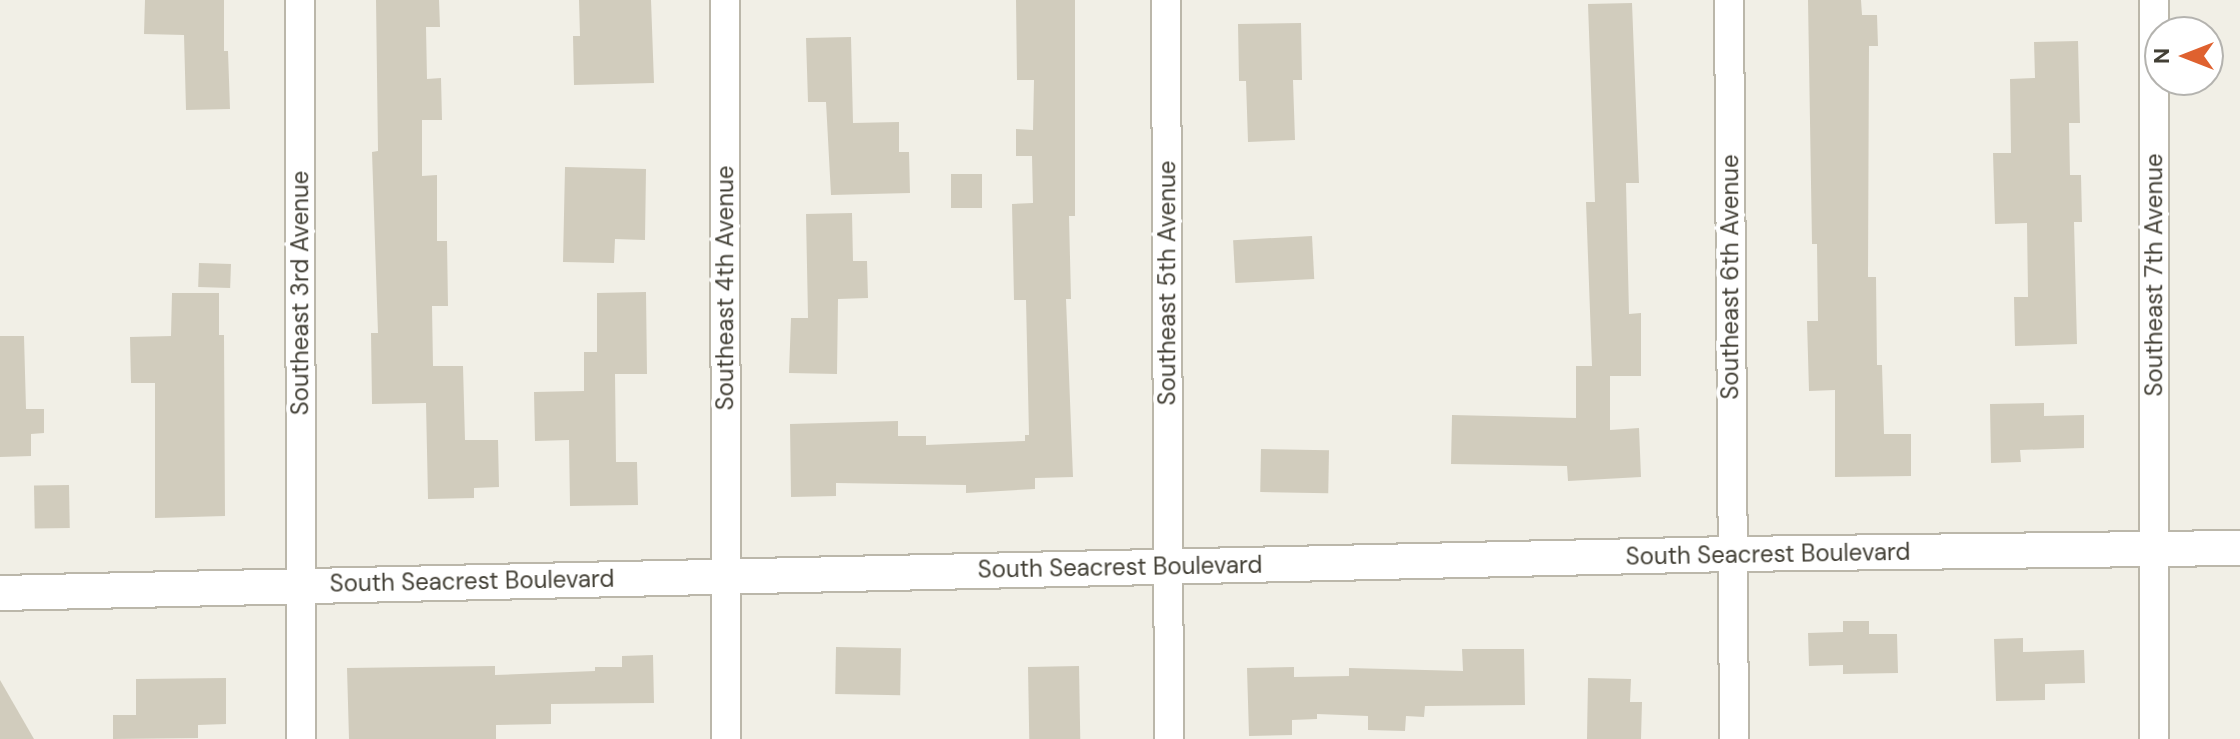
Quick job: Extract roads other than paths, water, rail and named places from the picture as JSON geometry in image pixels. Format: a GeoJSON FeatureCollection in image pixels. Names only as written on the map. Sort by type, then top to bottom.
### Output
{"type":"FeatureCollection","features":[{"type":"Feature","properties":{"kind":"street","name":"Southeast 3rd Avenue"},"geometry":{"type":"LineString","coordinates":[[300,0],[301,739]]}},
{"type":"Feature","properties":{"kind":"street","name":"Southeast 4th Avenue"},"geometry":{"type":"LineString","coordinates":[[725,0],[726,739]]}},
{"type":"Feature","properties":{"kind":"street","name":"Southeast 5th Avenue"},"geometry":{"type":"LineString","coordinates":[[1166,0],[1169,739]]}},
{"type":"Feature","properties":{"kind":"street","name":"Southeast 6th Avenue"},"geometry":{"type":"LineString","coordinates":[[1729,0],[1734,739]]}},
{"type":"Feature","properties":{"kind":"street","name":"Southeast 7th Avenue"},"geometry":{"type":"LineString","coordinates":[[2154,0],[2154,739]]}},
{"type":"Feature","properties":{"kind":"street","name":"South Seacrest Boulevard"},"geometry":{"type":"LineString","coordinates":[[0,593],[1732,554],[2240,548]]}}]}
